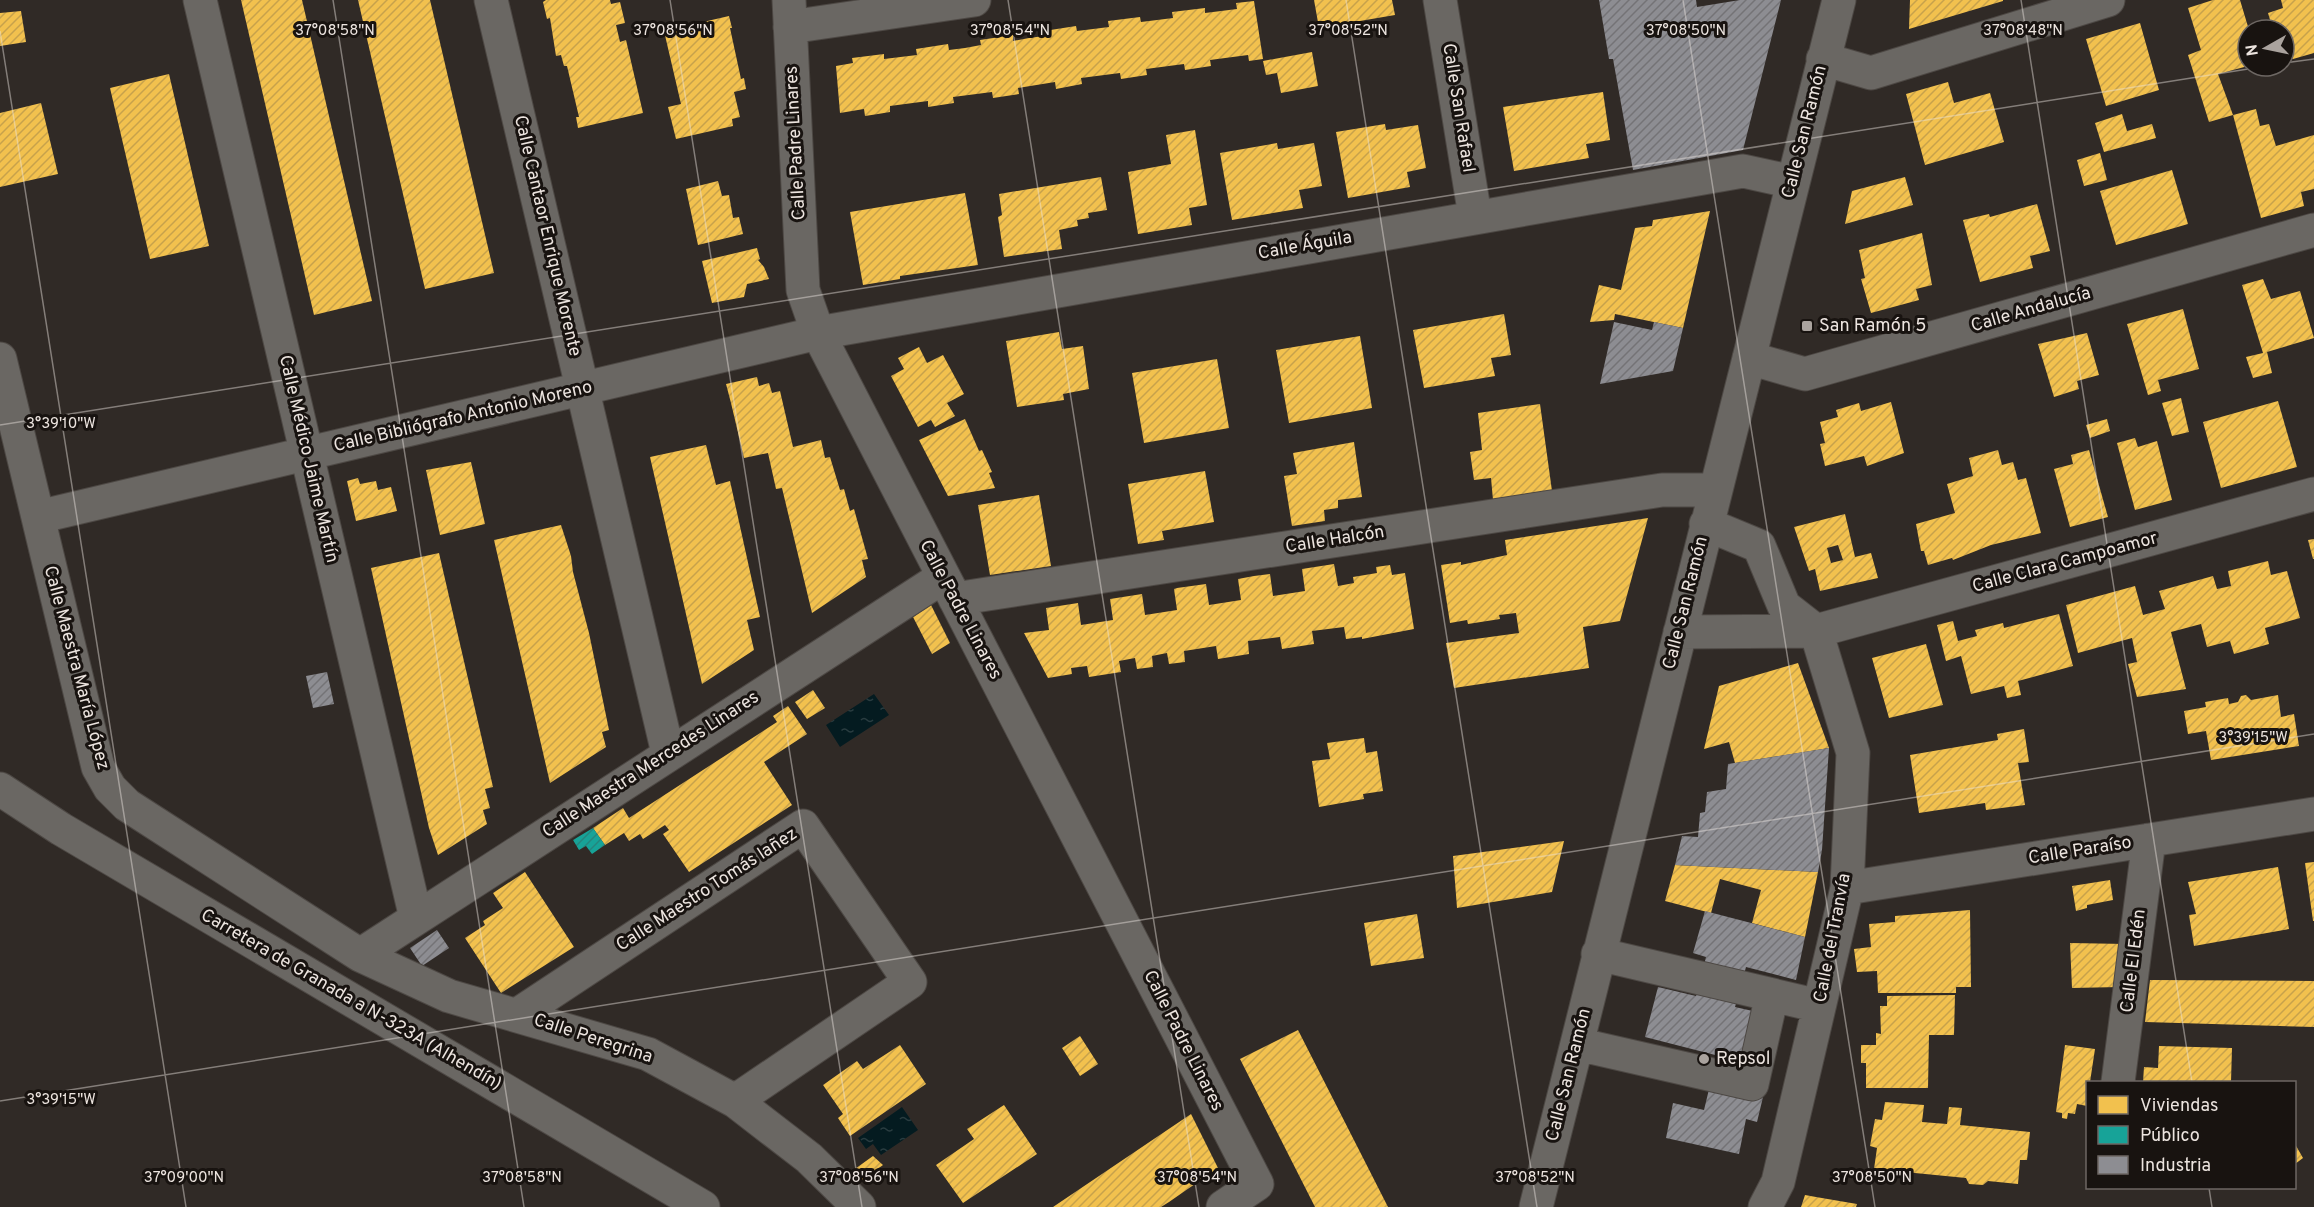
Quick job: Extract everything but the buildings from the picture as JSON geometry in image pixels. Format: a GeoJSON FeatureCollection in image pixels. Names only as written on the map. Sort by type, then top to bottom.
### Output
{"type":"FeatureCollection","features":[{"type":"Feature","properties":{"kind":"street","name":"Calle Médico Jaime Martín"},"geometry":{"type":"LineString","coordinates":[[200,0],[416,918]]}},
{"type":"Feature","properties":{"kind":"street","name":"Calle Cantaor Enrique Morente"},"geometry":{"type":"LineString","coordinates":[[491,0],[668,753]]}},
{"type":"Feature","properties":{"kind":"street"},"geometry":{"type":"LineString","coordinates":[[790,13],[974,0]]}},
{"type":"Feature","properties":{"kind":"street","name":"Calle San Rafael"},"geometry":{"type":"LineString","coordinates":[[1440,0],[1475,216]]}},
{"type":"Feature","properties":{"kind":"street","name":"Calle San Ramón"},"geometry":{"type":"LineString","coordinates":[[1536,1207],[1714,490],[1839,0]]}},
{"type":"Feature","properties":{"kind":"street"},"geometry":{"type":"LineString","coordinates":[[1823,58],[1871,73],[2108,0]]}},
{"type":"Feature","properties":{"kind":"street","name":"Calle Padre Linares"},"geometry":{"type":"LineString","coordinates":[[790,13],[803,290],[818,333],[1257,1185],[1223,1207]]}},
{"type":"Feature","properties":{"kind":"street","name":"Calle Águila"},"geometry":{"type":"LineString","coordinates":[[818,333],[1475,216],[1743,171],[1792,182]]}},
{"type":"Feature","properties":{"kind":"street","name":"Calle Andalucía"},"geometry":{"type":"LineString","coordinates":[[1749,358],[1805,374],[2314,230]]}},
{"type":"Feature","properties":{"kind":"street","name":"Calle Bibliógrafo Antonio Moreno"},"geometry":{"type":"LineString","coordinates":[[38,517],[818,333]]}},
{"type":"Feature","properties":{"kind":"street","name":"Calle Maestra María López"},"geometry":{"type":"LineString","coordinates":[[0,359],[98,767],[110,788],[127,805],[360,955]]}},
{"type":"Feature","properties":{"kind":"street","name":"Calle Halcón"},"geometry":{"type":"LineString","coordinates":[[949,588],[1662,490],[1714,490]]}},
{"type":"Feature","properties":{"kind":"street","name":"Calle Clara Campoamor"},"geometry":{"type":"LineString","coordinates":[[1680,632],[1816,631],[2314,494]]}},
{"type":"Feature","properties":{"kind":"street"},"geometry":{"type":"LineString","coordinates":[[1706,524],[1759,546],[1784,606],[1816,631]]}},
{"type":"Feature","properties":{"kind":"street","name":"Calle Maestra Mercedes Linares"},"geometry":{"type":"LineString","coordinates":[[360,955],[668,753],[949,588]]}},
{"type":"Feature","properties":{"kind":"street","name":"Calle del Tranvía"},"geometry":{"type":"LineString","coordinates":[[1765,1207],[1778,1182],[1847,888],[1853,753],[1816,631]]}},
{"type":"Feature","properties":{"kind":"street","name":"Carretera de Granada a N-323A (Alhendín)"},"geometry":{"type":"LineString","coordinates":[[0,789],[61,829],[703,1207]]}},
{"type":"Feature","properties":{"kind":"street","name":"Calle Paraíso"},"geometry":{"type":"LineString","coordinates":[[1847,888],[2314,814]]}},
{"type":"Feature","properties":{"kind":"street","name":"Calle Maestro Tomás Iañez"},"geometry":{"type":"LineString","coordinates":[[517,1015],[803,826],[910,982],[735,1101]]}},
{"type":"Feature","properties":{"kind":"street","name":"Calle El Edén"},"geometry":{"type":"LineString","coordinates":[[2118,1081],[2149,840]]}},
{"type":"Feature","properties":{"kind":"street"},"geometry":{"type":"LineString","coordinates":[[1598,954],[1819,1006]]}},
{"type":"Feature","properties":{"kind":"street","name":"Calle Peregrina"},"geometry":{"type":"LineString","coordinates":[[360,955],[449,996],[648,1054],[735,1101],[809,1158],[859,1207]]}},
{"type":"Feature","properties":{"kind":"street"},"geometry":{"type":"LineString","coordinates":[[1577,1044],[1752,1084],[1772,995]]}},
{"type":"Feature","properties":{"kind":"water"},"geometry":{"type":"Polygon","coordinates":[[[874,694],[889,715],[840,747],[826,725],[874,694]]]}},
{"type":"Feature","properties":{"kind":"water"},"geometry":{"type":"Polygon","coordinates":[[[902,1107],[918,1130],[881,1155],[873,1144],[866,1149],[858,1138],[902,1107]]]}},
{"type":"Feature","properties":{"kind":"place","name":"San Ramón 5"},"geometry":{"type":"Point","coordinates":[1807,326]}},
{"type":"Feature","properties":{"kind":"place","name":"Repsol"},"geometry":{"type":"Point","coordinates":[1704,1059]}}]}
